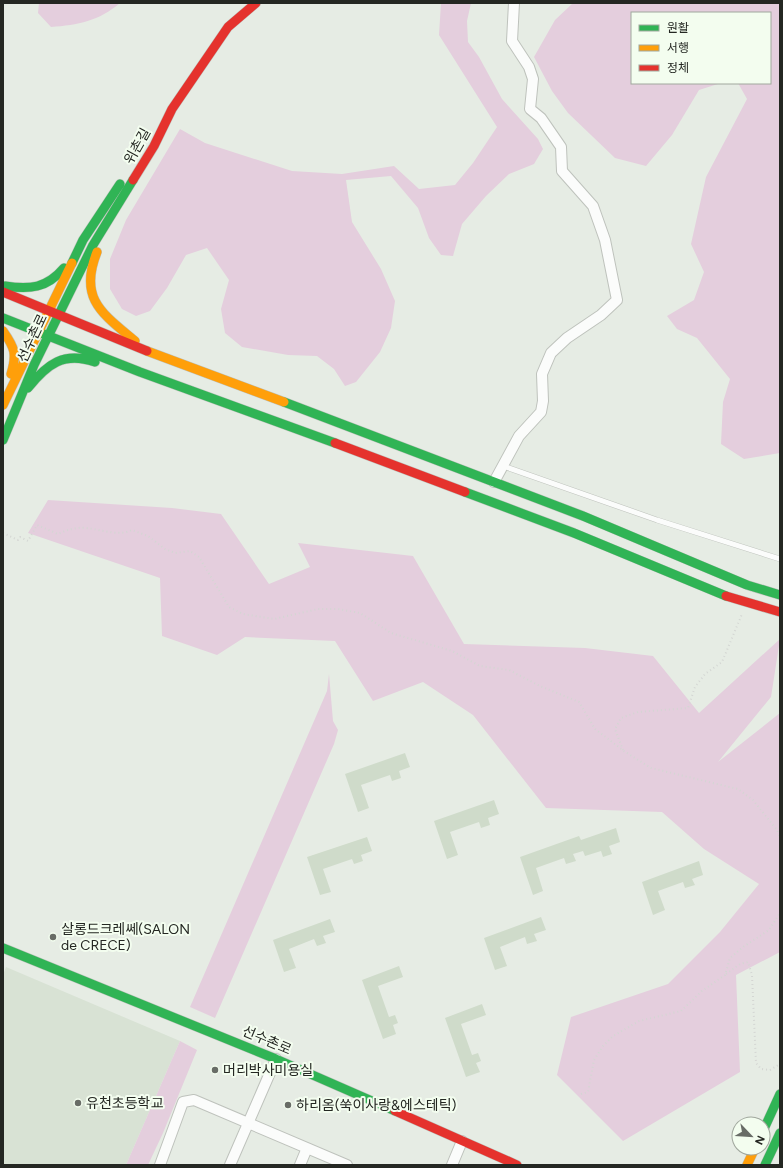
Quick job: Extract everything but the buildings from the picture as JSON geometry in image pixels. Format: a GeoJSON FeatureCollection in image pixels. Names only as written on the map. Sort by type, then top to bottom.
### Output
{"type":"FeatureCollection","features":[{"type":"Feature","properties":{"kind":"street","name":"위촌길"},"geometry":{"type":"LineString","coordinates":[[58,314],[93,245],[110,220],[154,146],[172,109],[228,27],[256,3]]}},
{"type":"Feature","properties":{"kind":"street"},"geometry":{"type":"LineString","coordinates":[[494,482],[519,436],[541,412],[543,402],[542,374],[551,353],[566,338],[601,315],[617,300],[605,240],[593,206],[562,171],[561,146],[541,118],[530,109],[533,79],[529,67],[512,41],[514,3]]}},
{"type":"Feature","properties":{"kind":"street"},"geometry":{"type":"LineString","coordinates":[[3,286],[23,290],[38,288],[57,278],[130,169],[154,146]]}},
{"type":"Feature","properties":{"kind":"street"},"geometry":{"type":"LineString","coordinates":[[110,220],[92,263],[92,280],[97,307],[148,351]]}},
{"type":"Feature","properties":{"kind":"street","name":"선수촌로"},"geometry":{"type":"LineString","coordinates":[[3,403],[83,240]]}},
{"type":"Feature","properties":{"kind":"street"},"geometry":{"type":"LineString","coordinates":[[3,292],[148,351],[583,516],[747,585],[780,595]]}},
{"type":"Feature","properties":{"kind":"street","name":"선수촌로"},"geometry":{"type":"LineString","coordinates":[[3,440],[34,365],[58,314]]}},
{"type":"Feature","properties":{"kind":"street"},"geometry":{"type":"LineString","coordinates":[[3,318],[140,372],[292,426],[574,533],[746,603],[780,612]]}},
{"type":"Feature","properties":{"kind":"street"},"geometry":{"type":"LineString","coordinates":[[3,331],[15,348],[15,362],[3,403]]}},
{"type":"Feature","properties":{"kind":"street"},"geometry":{"type":"LineString","coordinates":[[18,402],[34,381],[57,362],[75,357],[140,372]]}},
{"type":"Feature","properties":{"kind":"street","name":"선수촌로"},"geometry":{"type":"LineString","coordinates":[[3,948],[276,1059],[517,1165]]}},
{"type":"Feature","properties":{"kind":"street"},"geometry":{"type":"LineString","coordinates":[[230,1165],[247,1122],[276,1059]]}},
{"type":"Feature","properties":{"kind":"street"},"geometry":{"type":"LineString","coordinates":[[770,1116],[780,1094]]}},
{"type":"Feature","properties":{"kind":"street"},"geometry":{"type":"LineString","coordinates":[[160,1165],[183,1102],[194,1100],[346,1165]]}},
{"type":"Feature","properties":{"kind":"street"},"geometry":{"type":"LineString","coordinates":[[765,1165],[780,1133]]}},
{"type":"Feature","properties":{"kind":"street"},"geometry":{"type":"LineString","coordinates":[[452,1165],[462,1141]]}},
{"type":"Feature","properties":{"kind":"street"},"geometry":{"type":"LineString","coordinates":[[300,1165],[307,1148]]}},
{"type":"Feature","properties":{"kind":"lane"},"geometry":{"type":"LineString","coordinates":[[503,466],[657,520],[780,559]]}},
{"type":"Feature","properties":{"kind":"path"},"geometry":{"type":"LineString","coordinates":[[3,533],[18,540],[20,537],[28,541],[37,526],[58,534],[73,528],[86,528],[113,533],[126,533],[132,530],[148,536],[175,553],[190,551],[199,557],[229,607],[243,614],[274,619],[318,609],[338,609],[360,614],[391,633],[452,651],[480,666],[509,670],[540,686],[579,702],[595,729],[624,752],[651,768],[738,789],[753,800],[777,830],[780,838]]}},
{"type":"Feature","properties":{"kind":"path"},"geometry":{"type":"LineString","coordinates":[[624,752],[615,729],[620,718],[638,712],[688,708],[695,688],[705,674],[722,662],[746,603]]}},
{"type":"Feature","properties":{"kind":"path"},"geometry":{"type":"LineString","coordinates":[[725,975],[730,958],[742,947],[769,930],[780,913]]}},
{"type":"Feature","properties":{"kind":"path"},"geometry":{"type":"LineString","coordinates":[[582,1094],[588,1092],[594,1060],[603,1046],[613,1036],[639,1021],[681,1011],[702,991],[740,964],[748,962],[752,975],[756,1063],[761,1069],[770,1070],[780,1064]]}},
{"type":"Feature","properties":{"kind":"shaded area"},"geometry":{"type":"Polygon","coordinates":[[[39,3],[120,3],[104,14],[88,21],[51,27],[38,13],[39,3]]]}},
{"type":"Feature","properties":{"kind":"shaded area"},"geometry":{"type":"Polygon","coordinates":[[[441,3],[471,3],[467,21],[468,42],[479,57],[502,99],[538,139],[543,149],[534,164],[509,174],[486,196],[462,224],[453,256],[441,255],[429,238],[418,208],[391,176],[346,180],[352,222],[381,269],[395,301],[391,328],[380,352],[356,382],[345,386],[334,369],[317,356],[288,355],[242,347],[225,333],[221,309],[229,280],[207,248],[186,255],[167,288],[150,311],[136,316],[122,309],[110,289],[110,259],[126,220],[180,129],[205,143],[292,171],[342,174],[394,166],[419,189],[455,185],[473,163],[497,127],[439,35],[441,3]]]}},
{"type":"Feature","properties":{"kind":"shaded area"},"geometry":{"type":"Polygon","coordinates":[[[573,3],[780,3],[780,453],[744,459],[721,444],[723,402],[730,379],[697,338],[677,329],[667,316],[694,300],[704,272],[691,244],[706,177],[747,99],[739,84],[771,84],[771,12],[631,12],[631,84],[718,84],[699,90],[672,135],[646,166],[615,158],[568,113],[552,91],[534,57],[555,20],[573,3]]]}},
{"type":"Feature","properties":{"kind":"shaded area"},"geometry":{"type":"Polygon","coordinates":[[[48,500],[172,508],[221,514],[269,584],[310,567],[298,543],[413,556],[464,644],[585,648],[653,656],[699,713],[780,639],[771,697],[718,762],[780,713],[780,952],[736,975],[740,1072],[623,1141],[557,1075],[571,1017],[668,984],[720,932],[759,884],[704,849],[662,812],[546,808],[473,715],[423,682],[373,701],[335,641],[245,637],[217,655],[162,636],[160,578],[28,533],[48,500]]]}},
{"type":"Feature","properties":{"kind":"shaded area"},"geometry":{"type":"Polygon","coordinates":[[[329,674],[333,721],[338,730],[334,744],[215,1018],[190,1007],[327,691],[329,674]]]}},
{"type":"Feature","properties":{"kind":"shaded area","name":"유천초등학교"},"geometry":{"type":"Polygon","coordinates":[[[6,967],[180,1041],[126,1165],[3,1165],[3,975],[6,967]]]}},
{"type":"Feature","properties":{"kind":"shaded area"},"geometry":{"type":"Polygon","coordinates":[[[180,1041],[197,1050],[163,1133],[148,1165],[126,1165],[180,1041]]]}},
{"type":"Feature","properties":{"kind":"traffic: fast"},"geometry":{"type":"LineString","coordinates":[[3,440],[34,365],[93,245],[133,180]]}},
{"type":"Feature","properties":{"kind":"traffic: fast"},"geometry":{"type":"LineString","coordinates":[[72,263],[83,240],[120,184]]}},
{"type":"Feature","properties":{"kind":"traffic: fast"},"geometry":{"type":"LineString","coordinates":[[5,286],[22,288],[38,286],[51,280],[64,268]]}},
{"type":"Feature","properties":{"kind":"traffic: fast"},"geometry":{"type":"LineString","coordinates":[[3,318],[140,372],[335,443]]}},
{"type":"Feature","properties":{"kind":"traffic: fast"},"geometry":{"type":"LineString","coordinates":[[28,388],[42,372],[57,362],[74,358],[95,362]]}},
{"type":"Feature","properties":{"kind":"traffic: fast"},"geometry":{"type":"LineString","coordinates":[[284,402],[583,516],[747,585],[780,595]]}},
{"type":"Feature","properties":{"kind":"traffic: fast"},"geometry":{"type":"LineString","coordinates":[[465,492],[574,533],[726,596]]}},
{"type":"Feature","properties":{"kind":"traffic: fast"},"geometry":{"type":"LineString","coordinates":[[3,948],[276,1059],[395,1111]]}},
{"type":"Feature","properties":{"kind":"traffic: fast"},"geometry":{"type":"LineString","coordinates":[[770,1116],[780,1094]]}},
{"type":"Feature","properties":{"kind":"traffic: fast"},"geometry":{"type":"LineString","coordinates":[[765,1165],[780,1133]]}},
{"type":"Feature","properties":{"kind":"traffic: slow"},"geometry":{"type":"LineString","coordinates":[[97,252],[92,268],[90,282],[92,294],[104,313],[135,341]]}},
{"type":"Feature","properties":{"kind":"traffic: slow"},"geometry":{"type":"LineString","coordinates":[[3,405],[72,263]]}},
{"type":"Feature","properties":{"kind":"traffic: slow"},"geometry":{"type":"LineString","coordinates":[[3,331],[14,351],[14,361],[11,374]]}},
{"type":"Feature","properties":{"kind":"traffic: slow"},"geometry":{"type":"LineString","coordinates":[[147,351],[284,402]]}},
{"type":"Feature","properties":{"kind":"traffic: slow"},"geometry":{"type":"LineString","coordinates":[[747,1165],[751,1156]]}},
{"type":"Feature","properties":{"kind":"traffic: jam"},"geometry":{"type":"LineString","coordinates":[[133,180],[154,146],[172,109],[228,27],[256,3]]}},
{"type":"Feature","properties":{"kind":"traffic: jam"},"geometry":{"type":"LineString","coordinates":[[3,292],[147,351]]}},
{"type":"Feature","properties":{"kind":"traffic: jam"},"geometry":{"type":"LineString","coordinates":[[335,443],[465,492]]}},
{"type":"Feature","properties":{"kind":"traffic: jam"},"geometry":{"type":"LineString","coordinates":[[726,596],[780,612]]}},
{"type":"Feature","properties":{"kind":"traffic: jam"},"geometry":{"type":"LineString","coordinates":[[395,1111],[517,1165]]}},
{"type":"Feature","properties":{"kind":"place","name":"살롱드크레쎄(SALON de CRECE)"},"geometry":{"type":"Point","coordinates":[53,937]}},
{"type":"Feature","properties":{"kind":"place","name":"머리박사미용실"},"geometry":{"type":"Point","coordinates":[215,1070]}},
{"type":"Feature","properties":{"kind":"place","name":"유천초등학교"},"geometry":{"type":"Point","coordinates":[78,1103]}},
{"type":"Feature","properties":{"kind":"place","name":"하리옴(쑥이사랑&에스테틱)"},"geometry":{"type":"Point","coordinates":[288,1105]}}]}
